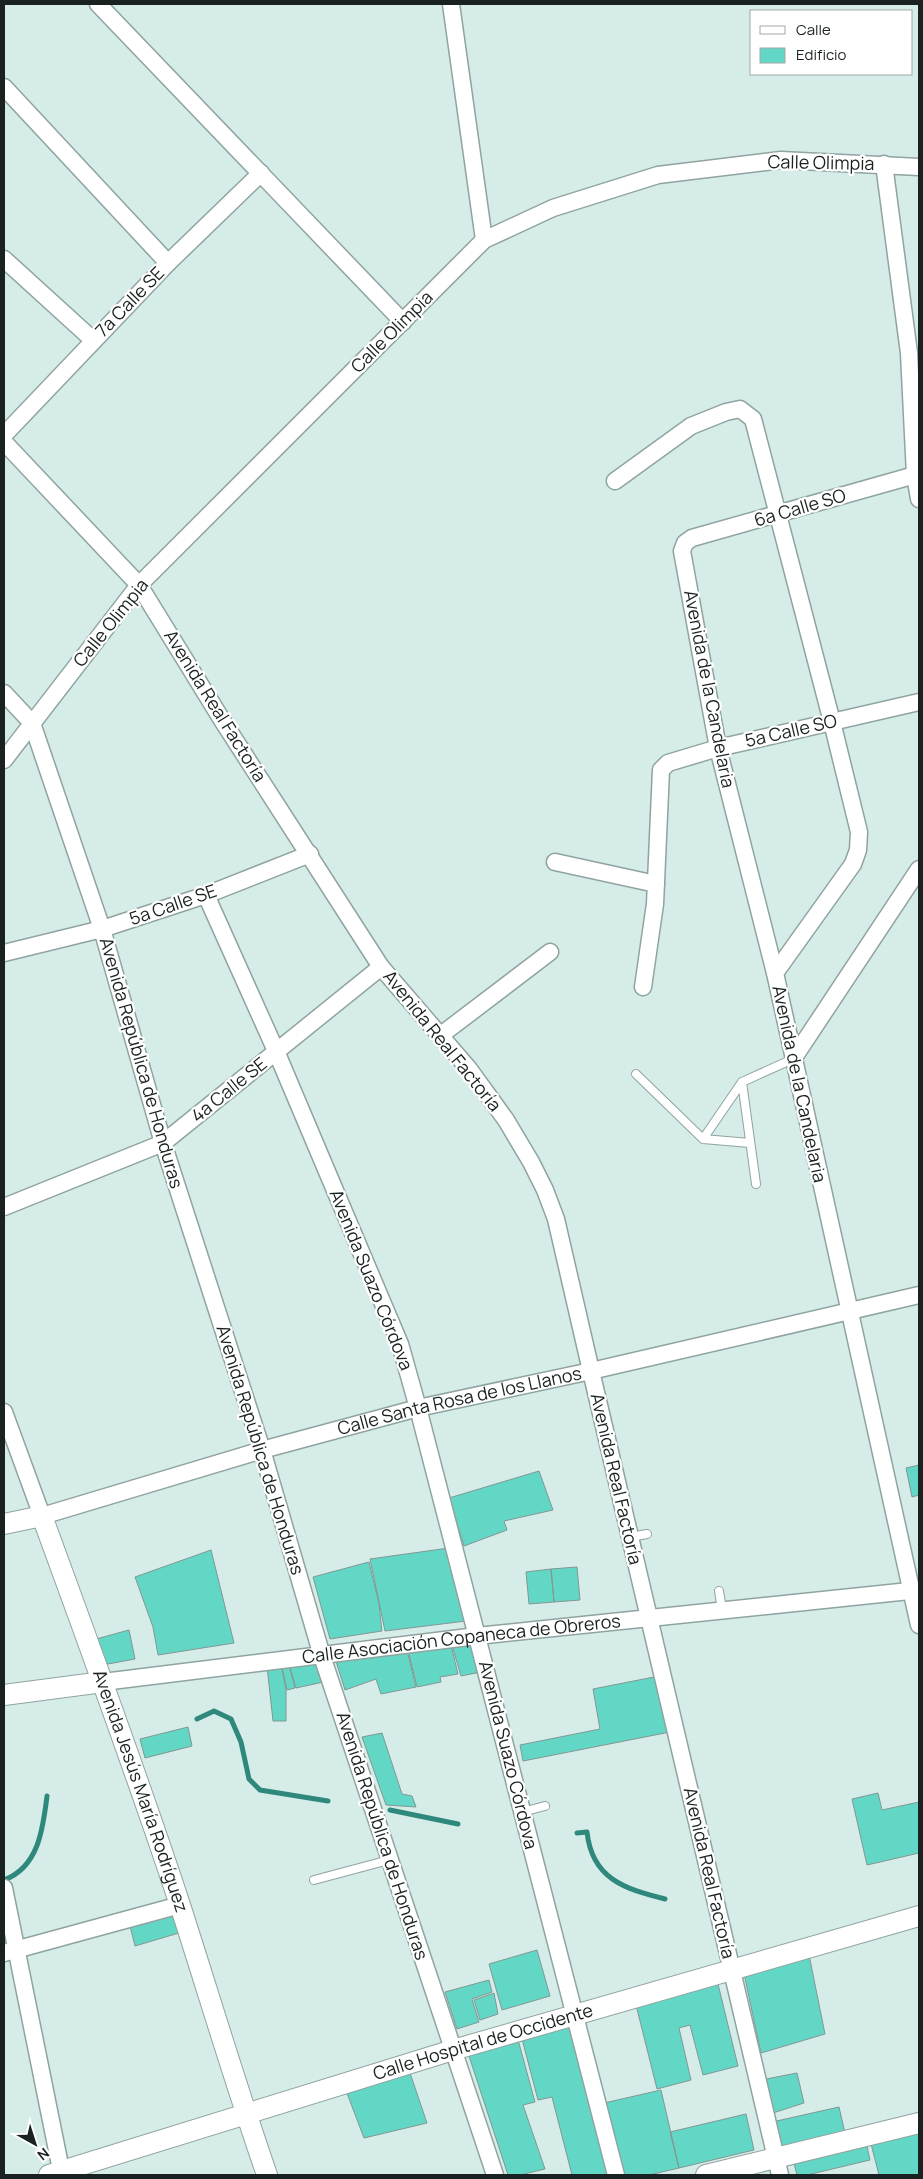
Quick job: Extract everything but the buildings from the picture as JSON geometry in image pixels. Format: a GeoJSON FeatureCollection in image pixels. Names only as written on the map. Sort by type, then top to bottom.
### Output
{"type":"FeatureCollection","features":[{"type":"Feature","properties":{"kind":"street"},"geometry":{"type":"LineString","coordinates":[[98,4],[403,322]]}},
{"type":"Feature","properties":{"kind":"street"},"geometry":{"type":"LineString","coordinates":[[451,4],[484,240]]}},
{"type":"Feature","properties":{"kind":"street"},"geometry":{"type":"LineString","coordinates":[[4,86],[168,263]]}},
{"type":"Feature","properties":{"kind":"street","name":"Calle Olimpia"},"geometry":{"type":"LineString","coordinates":[[4,760],[139,585],[484,240],[553,208],[658,175],[781,160],[919,167]]}},
{"type":"Feature","properties":{"kind":"street"},"geometry":{"type":"LineString","coordinates":[[884,164],[914,353],[915,474],[919,499]]}},
{"type":"Feature","properties":{"kind":"street","name":"7a Calle SE"},"geometry":{"type":"LineString","coordinates":[[4,435],[168,263],[261,173]]}},
{"type":"Feature","properties":{"kind":"street"},"geometry":{"type":"LineString","coordinates":[[4,259],[93,340]]}},
{"type":"Feature","properties":{"kind":"street"},"geometry":{"type":"LineString","coordinates":[[615,481],[690,426],[726,412],[740,409],[753,419],[832,722],[858,832],[858,850],[853,864],[775,973]]}},
{"type":"Feature","properties":{"kind":"street","name":"Avenida Real Factoría"},"geometry":{"type":"LineString","coordinates":[[4,442],[139,585],[222,720],[381,967],[469,1069],[506,1120],[545,1190],[556,1219],[590,1371],[778,2167]]}},
{"type":"Feature","properties":{"kind":"street","name":"6a Calle SO"},"geometry":{"type":"LineString","coordinates":[[685,543],[692,538],[777,516],[915,474]]}},
{"type":"Feature","properties":{"kind":"street","name":"Avenida de la Candelaria"},"geometry":{"type":"LineString","coordinates":[[685,543],[682,551],[718,748],[775,973],[849,1312],[916,1591],[919,1625]]}},
{"type":"Feature","properties":{"kind":"street"},"geometry":{"type":"LineString","coordinates":[[4,693],[32,723]]}},
{"type":"Feature","properties":{"kind":"street","name":"5a Calle SO"},"geometry":{"type":"LineString","coordinates":[[656,884],[661,770],[668,763],[718,748],[919,702]]}},
{"type":"Feature","properties":{"kind":"street","name":"Avenida República de Honduras"},"geometry":{"type":"LineString","coordinates":[[32,723],[102,929],[163,1144],[262,1450],[322,1656],[494,2175]]}},
{"type":"Feature","properties":{"kind":"street","name":"5a Calle SE"},"geometry":{"type":"LineString","coordinates":[[4,953],[102,929],[206,895],[310,854]]}},
{"type":"Feature","properties":{"kind":"street"},"geometry":{"type":"LineString","coordinates":[[555,862],[656,884],[655,904],[642,988]]}},
{"type":"Feature","properties":{"kind":"street"},"geometry":{"type":"LineString","coordinates":[[793,1059],[919,869]]}},
{"type":"Feature","properties":{"kind":"street","name":"Avenida Suazo Córdova"},"geometry":{"type":"LineString","coordinates":[[206,895],[276,1051],[400,1344],[616,2175]]}},
{"type":"Feature","properties":{"kind":"street"},"geometry":{"type":"LineString","coordinates":[[441,1035],[550,952]]}},
{"type":"Feature","properties":{"kind":"street","name":"4a Calle SE"},"geometry":{"type":"LineString","coordinates":[[4,1207],[163,1144],[381,967]]}},
{"type":"Feature","properties":{"kind":"street","name":"Calle Santa Rosa de los Llanos"},"geometry":{"type":"LineString","coordinates":[[4,1524],[42,1516],[262,1450],[418,1408],[590,1371],[919,1295]]}},
{"type":"Feature","properties":{"kind":"street","name":"Avenida Jesús María Rodríguez"},"geometry":{"type":"LineString","coordinates":[[4,1412],[103,1682],[180,1904],[246,2115],[267,2175]]}},
{"type":"Feature","properties":{"kind":"street","name":"Calle Asociación Copaneca de Obreros"},"geometry":{"type":"LineString","coordinates":[[4,1695],[477,1636],[916,1591]]}},
{"type":"Feature","properties":{"kind":"street"},"geometry":{"type":"LineString","coordinates":[[4,1890],[10,1951],[57,2174]]}},
{"type":"Feature","properties":{"kind":"street"},"geometry":{"type":"LineString","coordinates":[[10,1951],[180,1904]]}},
{"type":"Feature","properties":{"kind":"street","name":"Calle Hospital de Occidente"},"geometry":{"type":"LineString","coordinates":[[57,2174],[453,2050],[919,1916]]}},
{"type":"Feature","properties":{"kind":"street"},"geometry":{"type":"LineString","coordinates":[[706,2175],[778,2167],[919,2123]]}},
{"type":"Feature","properties":{"kind":"lane"},"geometry":{"type":"LineString","coordinates":[[703,1139],[742,1082],[793,1059]]}},
{"type":"Feature","properties":{"kind":"lane"},"geometry":{"type":"LineString","coordinates":[[636,1074],[703,1139],[750,1143]]}},
{"type":"Feature","properties":{"kind":"lane"},"geometry":{"type":"LineString","coordinates":[[742,1082],[756,1184]]}},
{"type":"Feature","properties":{"kind":"lane"},"geometry":{"type":"LineString","coordinates":[[630,1537],[647,1534]]}},
{"type":"Feature","properties":{"kind":"lane"},"geometry":{"type":"LineString","coordinates":[[719,1591],[722,1610]]}},
{"type":"Feature","properties":{"kind":"lane"},"geometry":{"type":"LineString","coordinates":[[522,1812],[545,1806]]}},
{"type":"Feature","properties":{"kind":"lane"},"geometry":{"type":"LineString","coordinates":[[314,1880],[389,1860]]}},
{"type":"Feature","properties":{"kind":"waterway"},"geometry":{"type":"LineString","coordinates":[[197,1719],[214,1711],[231,1719],[241,1742],[249,1779],[260,1790],[328,1801]]}},
{"type":"Feature","properties":{"kind":"waterway"},"geometry":{"type":"LineString","coordinates":[[4,1880],[16,1874],[32,1856],[41,1833],[47,1796]]}},
{"type":"Feature","properties":{"kind":"waterway"},"geometry":{"type":"LineString","coordinates":[[390,1810],[458,1824]]}},
{"type":"Feature","properties":{"kind":"waterway"},"geometry":{"type":"LineString","coordinates":[[577,1833],[587,1832],[590,1848],[596,1861],[603,1871],[613,1879],[624,1886],[665,1899]]}}]}
